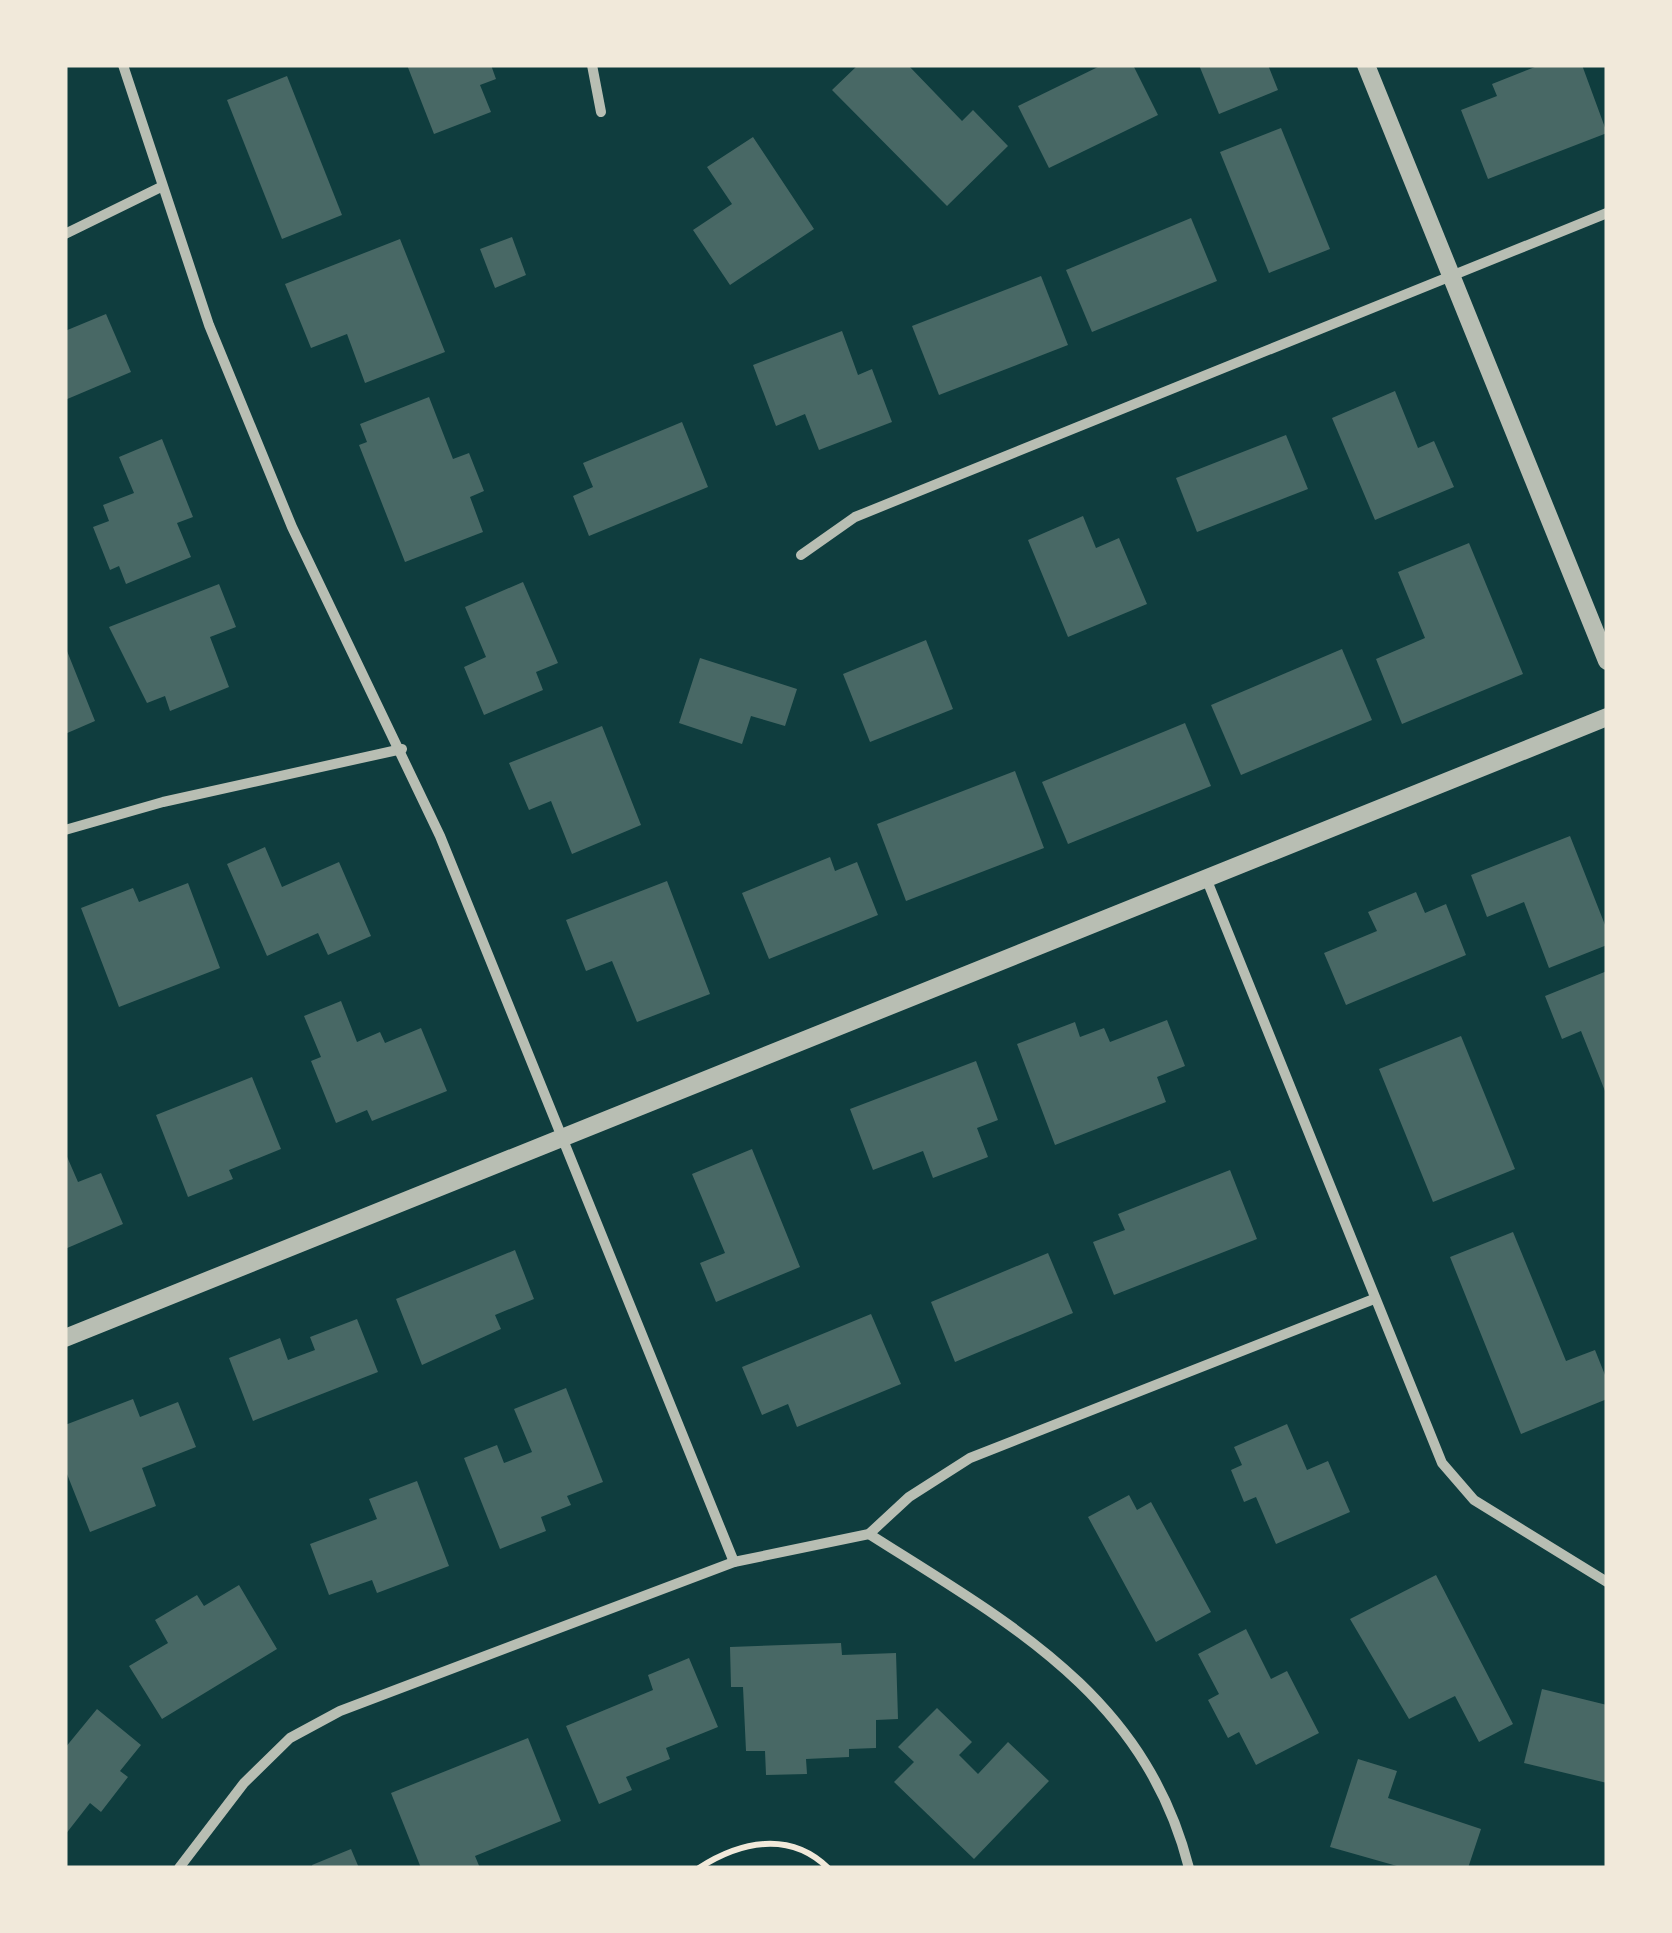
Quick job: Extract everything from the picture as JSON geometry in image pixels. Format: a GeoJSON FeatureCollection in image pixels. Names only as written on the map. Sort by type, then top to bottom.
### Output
{"type":"FeatureCollection","features":[{"type":"Feature","properties":{"kind":"street"},"geometry":{"type":"LineString","coordinates":[[122,65],[209,325],[292,527],[402,749],[734,1562]]}},
{"type":"Feature","properties":{"kind":"street"},"geometry":{"type":"LineString","coordinates":[[592,65],[601,112]]}},
{"type":"Feature","properties":{"kind":"street"},"geometry":{"type":"LineString","coordinates":[[1366,65],[1607,661]]}},
{"type":"Feature","properties":{"kind":"street"},"geometry":{"type":"LineString","coordinates":[[65,234],[161,186]]}},
{"type":"Feature","properties":{"kind":"street"},"geometry":{"type":"LineString","coordinates":[[801,555],[855,517],[1607,213]]}},
{"type":"Feature","properties":{"kind":"street"},"geometry":{"type":"LineString","coordinates":[[65,1338],[1607,717]]}},
{"type":"Feature","properties":{"kind":"street"},"geometry":{"type":"LineString","coordinates":[[65,830],[163,802],[402,749]]}},
{"type":"Feature","properties":{"kind":"street"},"geometry":{"type":"LineString","coordinates":[[1206,878],[1442,1463],[1474,1500],[1607,1582]]}},
{"type":"Feature","properties":{"kind":"street"},"geometry":{"type":"LineString","coordinates":[[178,1868],[244,1784],[290,1738],[340,1711],[734,1562],[870,1534],[909,1497],[970,1458],[1374,1299]]}},
{"type":"Feature","properties":{"kind":"street"},"geometry":{"type":"LineString","coordinates":[[870,1534],[1002,1618],[1092,1689],[1151,1768],[1189,1868]]}},
{"type":"Feature","properties":{"kind":"path"},"geometry":{"type":"LineString","coordinates":[[699,1868],[747,1844],[785,1843],[812,1853],[828,1868]]}},
{"type":"Feature","properties":{"kind":"building"},"geometry":{"type":"Polygon","coordinates":[[[407,65],[491,65],[496,79],[480,85],[491,112],[434,134],[407,65]]]}},
{"type":"Feature","properties":{"kind":"building"},"geometry":{"type":"Polygon","coordinates":[[[858,65],[908,65],[962,121],[973,110],[1008,146],[947,206],[832,90],[858,65]]]}},
{"type":"Feature","properties":{"kind":"building"},"geometry":{"type":"Polygon","coordinates":[[[1102,65],[1133,65],[1158,115],[1049,168],[1018,106],[1102,65]]]}},
{"type":"Feature","properties":{"kind":"building"},"geometry":{"type":"Polygon","coordinates":[[[1199,65],[1268,65],[1278,90],[1219,114],[1199,65]]]}},
{"type":"Feature","properties":{"kind":"building"},"geometry":{"type":"Polygon","coordinates":[[[1540,65],[1582,65],[1607,133],[1488,179],[1461,110],[1497,96],[1492,84],[1540,65]]]}},
{"type":"Feature","properties":{"kind":"building"},"geometry":{"type":"Polygon","coordinates":[[[287,76],[342,215],[282,239],[227,100],[287,76]]]}},
{"type":"Feature","properties":{"kind":"building"},"geometry":{"type":"Polygon","coordinates":[[[1281,128],[1330,249],[1269,273],[1220,152],[1281,128]]]}},
{"type":"Feature","properties":{"kind":"building"},"geometry":{"type":"Polygon","coordinates":[[[753,137],[814,229],[730,285],[693,230],[732,204],[707,167],[753,137]]]}},
{"type":"Feature","properties":{"kind":"building"},"geometry":{"type":"Polygon","coordinates":[[[1191,218],[1217,281],[1092,332],[1066,270],[1191,218]]]}},
{"type":"Feature","properties":{"kind":"building"},"geometry":{"type":"Polygon","coordinates":[[[512,237],[526,275],[495,288],[480,249],[512,237]]]}},
{"type":"Feature","properties":{"kind":"building"},"geometry":{"type":"Polygon","coordinates":[[[400,239],[445,352],[365,383],[347,334],[311,348],[285,284],[400,239]]]}},
{"type":"Feature","properties":{"kind":"building"},"geometry":{"type":"Polygon","coordinates":[[[1041,276],[1068,345],[939,395],[912,326],[1041,276]]]}},
{"type":"Feature","properties":{"kind":"building"},"geometry":{"type":"Polygon","coordinates":[[[106,314],[131,372],[65,400],[65,331],[106,314]]]}},
{"type":"Feature","properties":{"kind":"building"},"geometry":{"type":"Polygon","coordinates":[[[842,331],[858,375],[872,369],[892,422],[819,450],[805,414],[776,426],[753,365],[842,331]]]}},
{"type":"Feature","properties":{"kind":"building"},"geometry":{"type":"Polygon","coordinates":[[[1395,391],[1418,448],[1434,441],[1454,487],[1375,520],[1332,418],[1395,391]]]}},
{"type":"Feature","properties":{"kind":"building"},"geometry":{"type":"Polygon","coordinates":[[[429,397],[453,459],[469,453],[484,491],[470,497],[483,532],[405,562],[359,445],[367,442],[360,424],[429,397]]]}},
{"type":"Feature","properties":{"kind":"building"},"geometry":{"type":"Polygon","coordinates":[[[682,422],[708,487],[589,536],[573,496],[593,487],[583,463],[682,422]]]}},
{"type":"Feature","properties":{"kind":"building"},"geometry":{"type":"Polygon","coordinates":[[[1286,435],[1308,489],[1197,532],[1176,478],[1286,435]]]}},
{"type":"Feature","properties":{"kind":"building"},"geometry":{"type":"Polygon","coordinates":[[[162,439],[193,517],[177,523],[191,557],[126,584],[119,566],[110,570],[93,527],[109,521],[103,505],[134,493],[119,457],[162,439]]]}},
{"type":"Feature","properties":{"kind":"building"},"geometry":{"type":"Polygon","coordinates":[[[1083,516],[1096,548],[1119,538],[1147,604],[1068,637],[1028,540],[1083,516]]]}},
{"type":"Feature","properties":{"kind":"building"},"geometry":{"type":"Polygon","coordinates":[[[1469,543],[1523,674],[1402,724],[1376,659],[1425,638],[1398,572],[1469,543]]]}},
{"type":"Feature","properties":{"kind":"building"},"geometry":{"type":"Polygon","coordinates":[[[523,582],[558,663],[536,672],[543,690],[484,715],[464,667],[486,657],[465,607],[523,582]]]}},
{"type":"Feature","properties":{"kind":"building"},"geometry":{"type":"Polygon","coordinates":[[[219,584],[236,627],[210,637],[229,687],[170,711],[165,696],[147,703],[109,627],[219,584]]]}},
{"type":"Feature","properties":{"kind":"building"},"geometry":{"type":"Polygon","coordinates":[[[926,640],[953,709],[870,742],[843,674],[926,640]]]}},
{"type":"Feature","properties":{"kind":"building"},"geometry":{"type":"Polygon","coordinates":[[[65,646],[95,721],[65,734],[65,646]]]}},
{"type":"Feature","properties":{"kind":"building"},"geometry":{"type":"Polygon","coordinates":[[[1342,649],[1372,720],[1241,775],[1211,705],[1342,649]]]}},
{"type":"Feature","properties":{"kind":"building"},"geometry":{"type":"Polygon","coordinates":[[[700,658],[797,689],[785,726],[751,716],[742,744],[679,723],[700,658]]]}},
{"type":"Feature","properties":{"kind":"building"},"geometry":{"type":"Polygon","coordinates":[[[1185,723],[1211,786],[1068,844],[1042,782],[1185,723]]]}},
{"type":"Feature","properties":{"kind":"building"},"geometry":{"type":"Polygon","coordinates":[[[602,726],[641,825],[572,854],[551,801],[529,810],[509,763],[602,726]]]}},
{"type":"Feature","properties":{"kind":"building"},"geometry":{"type":"Polygon","coordinates":[[[1015,771],[1044,848],[906,901],[877,824],[1015,771]]]}},
{"type":"Feature","properties":{"kind":"building"},"geometry":{"type":"Polygon","coordinates":[[[1570,836],[1607,930],[1607,945],[1549,968],[1524,902],[1487,917],[1471,875],[1570,836]]]}},
{"type":"Feature","properties":{"kind":"building"},"geometry":{"type":"Polygon","coordinates":[[[265,847],[282,887],[339,862],[371,936],[328,955],[318,933],[267,956],[227,864],[265,847]]]}},
{"type":"Feature","properties":{"kind":"building"},"geometry":{"type":"Polygon","coordinates":[[[830,857],[835,871],[857,862],[878,915],[769,959],[742,893],[830,857]]]}},
{"type":"Feature","properties":{"kind":"building"},"geometry":{"type":"Polygon","coordinates":[[[667,881],[710,994],[637,1022],[612,961],[586,971],[566,920],[667,881]]]}},
{"type":"Feature","properties":{"kind":"building"},"geometry":{"type":"Polygon","coordinates":[[[188,883],[220,968],[119,1007],[81,908],[133,888],[139,902],[188,883]]]}},
{"type":"Feature","properties":{"kind":"building"},"geometry":{"type":"Polygon","coordinates":[[[1416,892],[1425,913],[1446,904],[1466,955],[1346,1005],[1324,953],[1377,931],[1368,912],[1416,892]]]}},
{"type":"Feature","properties":{"kind":"building"},"geometry":{"type":"Polygon","coordinates":[[[1607,971],[1607,1096],[1581,1031],[1562,1039],[1545,996],[1607,971]]]}},
{"type":"Feature","properties":{"kind":"building"},"geometry":{"type":"Polygon","coordinates":[[[341,1001],[357,1042],[380,1032],[385,1043],[421,1028],[447,1091],[372,1121],[367,1110],[336,1123],[311,1061],[321,1057],[304,1016],[341,1001]]]}},
{"type":"Feature","properties":{"kind":"building"},"geometry":{"type":"Polygon","coordinates":[[[1167,1020],[1185,1066],[1157,1077],[1166,1102],[1055,1145],[1017,1044],[1075,1022],[1080,1037],[1104,1028],[1110,1042],[1167,1020]]]}},
{"type":"Feature","properties":{"kind":"building"},"geometry":{"type":"Polygon","coordinates":[[[1461,1036],[1515,1169],[1433,1202],[1379,1069],[1461,1036]]]}},
{"type":"Feature","properties":{"kind":"building"},"geometry":{"type":"Polygon","coordinates":[[[976,1061],[998,1120],[977,1128],[988,1157],[933,1178],[923,1151],[873,1170],[850,1109],[976,1061]]]}},
{"type":"Feature","properties":{"kind":"building"},"geometry":{"type":"Polygon","coordinates":[[[252,1077],[281,1149],[229,1170],[233,1179],[188,1197],[156,1115],[252,1077]]]}},
{"type":"Feature","properties":{"kind":"building"},"geometry":{"type":"Polygon","coordinates":[[[752,1149],[800,1267],[716,1302],[700,1263],[725,1253],[692,1174],[752,1149]]]}},
{"type":"Feature","properties":{"kind":"building"},"geometry":{"type":"Polygon","coordinates":[[[65,1152],[78,1182],[101,1173],[123,1224],[65,1249],[65,1152]]]}},
{"type":"Feature","properties":{"kind":"building"},"geometry":{"type":"Polygon","coordinates":[[[1230,1170],[1257,1239],[1114,1295],[1093,1242],[1125,1230],[1118,1214],[1230,1170]]]}},
{"type":"Feature","properties":{"kind":"building"},"geometry":{"type":"Polygon","coordinates":[[[1513,1232],[1566,1361],[1595,1350],[1607,1380],[1607,1399],[1521,1434],[1450,1257],[1513,1232]]]}},
{"type":"Feature","properties":{"kind":"building"},"geometry":{"type":"Polygon","coordinates":[[[515,1250],[534,1299],[495,1315],[501,1329],[422,1365],[396,1299],[515,1250]]]}},
{"type":"Feature","properties":{"kind":"building"},"geometry":{"type":"Polygon","coordinates":[[[1048,1253],[1073,1313],[955,1362],[931,1302],[1048,1253]]]}},
{"type":"Feature","properties":{"kind":"building"},"geometry":{"type":"Polygon","coordinates":[[[871,1314],[901,1384],[797,1427],[788,1404],[762,1415],[742,1367],[871,1314]]]}},
{"type":"Feature","properties":{"kind":"building"},"geometry":{"type":"Polygon","coordinates":[[[357,1319],[378,1372],[253,1421],[229,1358],[280,1338],[288,1360],[315,1350],[310,1337],[357,1319]]]}},
{"type":"Feature","properties":{"kind":"building"},"geometry":{"type":"Polygon","coordinates":[[[566,1388],[603,1482],[567,1496],[571,1505],[541,1517],[546,1531],[500,1549],[464,1458],[497,1445],[504,1463],[532,1452],[514,1409],[566,1388]]]}},
{"type":"Feature","properties":{"kind":"building"},"geometry":{"type":"Polygon","coordinates":[[[133,1399],[140,1417],[178,1402],[196,1447],[142,1468],[156,1506],[90,1532],[65,1469],[65,1425],[133,1399]]]}},
{"type":"Feature","properties":{"kind":"building"},"geometry":{"type":"Polygon","coordinates":[[[1287,1424],[1307,1470],[1328,1461],[1350,1512],[1276,1544],[1256,1497],[1244,1502],[1231,1470],[1242,1465],[1234,1447],[1287,1424]]]}},
{"type":"Feature","properties":{"kind":"building"},"geometry":{"type":"Polygon","coordinates":[[[417,1481],[449,1566],[377,1593],[372,1580],[329,1595],[310,1544],[377,1519],[369,1499],[417,1481]]]}},
{"type":"Feature","properties":{"kind":"building"},"geometry":{"type":"Polygon","coordinates":[[[1129,1495],[1137,1510],[1151,1502],[1211,1612],[1156,1642],[1088,1517],[1129,1495]]]}},
{"type":"Feature","properties":{"kind":"building"},"geometry":{"type":"Polygon","coordinates":[[[1436,1575],[1513,1724],[1479,1742],[1455,1696],[1409,1719],[1350,1619],[1436,1575]]]}},
{"type":"Feature","properties":{"kind":"building"},"geometry":{"type":"Polygon","coordinates":[[[239,1585],[277,1649],[162,1719],[129,1666],[168,1643],[155,1620],[197,1595],[204,1606],[239,1585]]]}},
{"type":"Feature","properties":{"kind":"building"},"geometry":{"type":"Polygon","coordinates":[[[1246,1629],[1271,1679],[1287,1671],[1319,1733],[1256,1765],[1239,1732],[1228,1738],[1208,1700],[1219,1694],[1198,1654],[1246,1629]]]}},
{"type":"Feature","properties":{"kind":"building"},"geometry":{"type":"Polygon","coordinates":[[[841,1643],[842,1655],[896,1653],[898,1719],[876,1720],[876,1748],[849,1749],[849,1757],[806,1759],[807,1774],[766,1775],[765,1751],[746,1751],[743,1687],[731,1687],[730,1647],[841,1643]]]}},
{"type":"Feature","properties":{"kind":"building"},"geometry":{"type":"Polygon","coordinates":[[[689,1658],[718,1727],[666,1748],[670,1759],[626,1777],[632,1790],[599,1804],[566,1726],[653,1690],[648,1675],[689,1658]]]}},
{"type":"Feature","properties":{"kind":"building"},"geometry":{"type":"Polygon","coordinates":[[[1542,1689],[1607,1705],[1607,1783],[1524,1763],[1542,1689]]]}},
{"type":"Feature","properties":{"kind":"building"},"geometry":{"type":"Polygon","coordinates":[[[937,1708],[972,1742],[959,1755],[978,1774],[1008,1742],[1049,1781],[974,1859],[894,1782],[914,1762],[898,1747],[937,1708]]]}},
{"type":"Feature","properties":{"kind":"building"},"geometry":{"type":"Polygon","coordinates":[[[97,1709],[141,1745],[120,1771],[128,1777],[101,1812],[90,1803],[65,1835],[65,1748],[97,1709]]]}},
{"type":"Feature","properties":{"kind":"building"},"geometry":{"type":"Polygon","coordinates":[[[528,1738],[561,1821],[475,1856],[480,1868],[421,1868],[391,1793],[528,1738]]]}},
{"type":"Feature","properties":{"kind":"building"},"geometry":{"type":"Polygon","coordinates":[[[1358,1759],[1397,1771],[1388,1798],[1481,1829],[1468,1868],[1404,1868],[1330,1847],[1358,1759]]]}},
{"type":"Feature","properties":{"kind":"building"},"geometry":{"type":"Polygon","coordinates":[[[351,1849],[359,1868],[313,1868],[312,1865],[351,1849]]]}}]}
